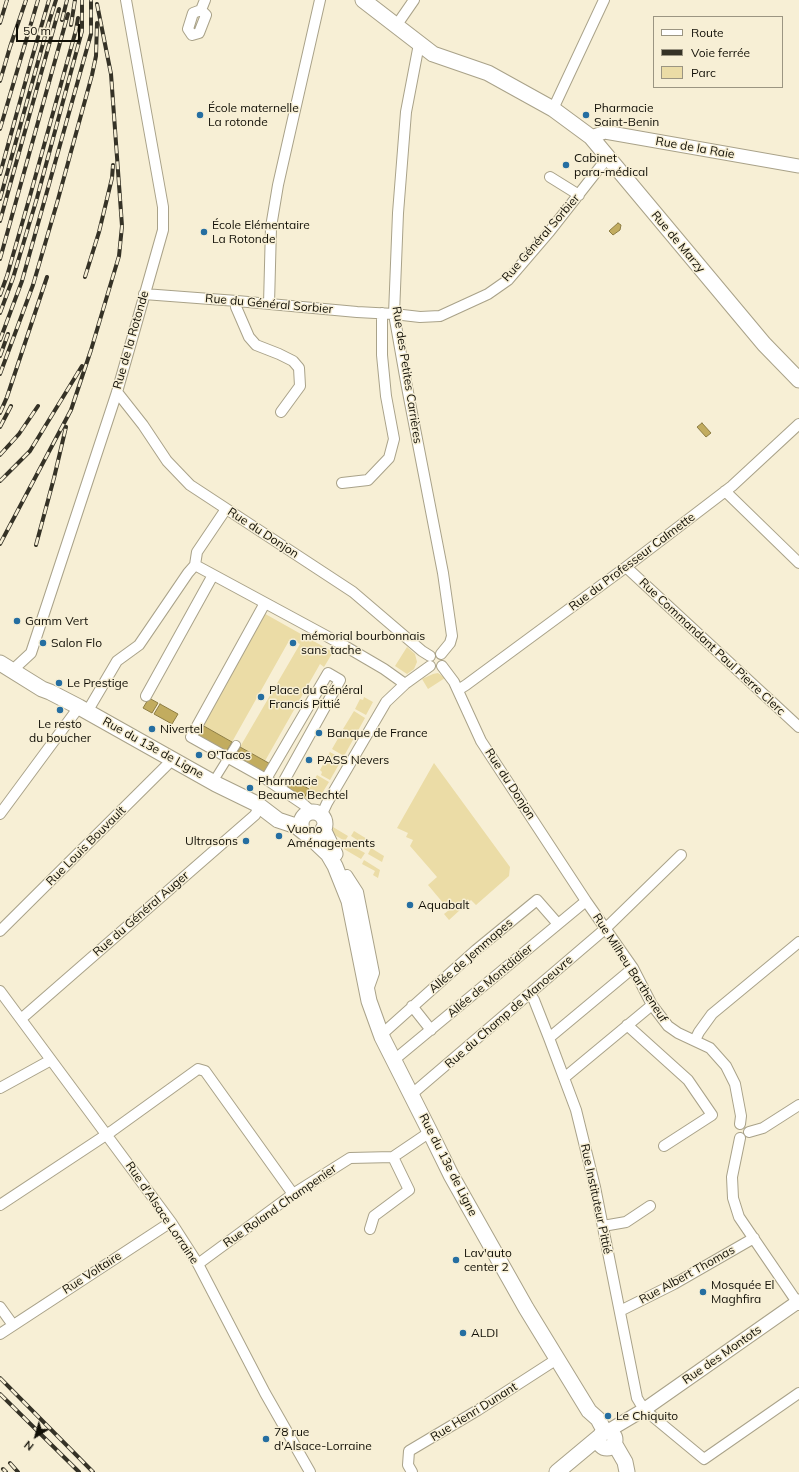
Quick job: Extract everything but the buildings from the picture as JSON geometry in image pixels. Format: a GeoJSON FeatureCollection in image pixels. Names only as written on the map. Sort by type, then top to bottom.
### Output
{"type":"FeatureCollection","features":[{"type":"Feature","properties":{"kind":"main road","name":"Rue de Marzy"},"geometry":{"type":"LineString","coordinates":[[363,0],[433,54],[488,73],[553,109],[591,137],[759,338],[799,380]]}},
{"type":"Feature","properties":{"kind":"main road","name":"Rue du 13e de Ligne"},"geometry":{"type":"LineString","coordinates":[[0,660],[17,666],[50,692]]}},
{"type":"Feature","properties":{"kind":"main road","name":"Rue du 13e de Ligne"},"geometry":{"type":"LineString","coordinates":[[0,663],[42,689],[83,709],[171,759],[258,805],[278,820],[296,826],[307,834],[328,854],[335,866],[349,901],[369,1001],[381,1034],[451,1175],[475,1219],[526,1308],[589,1411],[598,1418],[606,1438]]}},
{"type":"Feature","properties":{"kind":"main road","name":"Rue du 13e de Ligne"},"geometry":{"type":"LineString","coordinates":[[258,805],[291,815],[317,815],[350,882],[351,890],[349,901]]}},
{"type":"Feature","properties":{"kind":"main road"},"geometry":{"type":"LineString","coordinates":[[307,834],[301,825],[301,821],[317,815]]}},
{"type":"Feature","properties":{"kind":"main road"},"geometry":{"type":"LineString","coordinates":[[557,1472],[585,1447],[606,1438]]}},
{"type":"Feature","properties":{"kind":"main road"},"geometry":{"type":"LineString","coordinates":[[606,1438],[618,1469],[622,1472]]}},
{"type":"Feature","properties":{"kind":"main road"},"geometry":{"type":"LineString","coordinates":[[606,1438],[625,1462],[627,1472]]}},
{"type":"Feature","properties":{"kind":"street","name":"Rue de la Rotonde"},"geometry":{"type":"LineString","coordinates":[[17,666],[31,653],[116,392],[163,230],[163,207],[126,0]]}},
{"type":"Feature","properties":{"kind":"street"},"geometry":{"type":"LineString","coordinates":[[269,304],[271,227],[278,185],[320,0]]}},
{"type":"Feature","properties":{"kind":"street"},"geometry":{"type":"LineString","coordinates":[[396,26],[414,0]]}},
{"type":"Feature","properties":{"kind":"street"},"geometry":{"type":"LineString","coordinates":[[553,109],[604,0]]}},
{"type":"Feature","properties":{"kind":"street","name":"Rue des Petites Carrières"},"geometry":{"type":"LineString","coordinates":[[419,44],[406,112],[398,213],[394,314],[443,573],[452,636],[450,643],[441,654]]}},
{"type":"Feature","properties":{"kind":"street","name":"Rue de la Raie"},"geometry":{"type":"LineString","coordinates":[[591,137],[605,132],[799,166]]}},
{"type":"Feature","properties":{"kind":"street","name":"Rue Général Sorbier"},"geometry":{"type":"LineString","coordinates":[[394,314],[420,317],[440,316],[488,294],[508,280],[550,231],[608,158]]}},
{"type":"Feature","properties":{"kind":"street"},"geometry":{"type":"LineString","coordinates":[[550,176],[579,194]]}},
{"type":"Feature","properties":{"kind":"street","name":"Rue du Général Sorbier"},"geometry":{"type":"LineString","coordinates":[[144,294],[394,314]]}},
{"type":"Feature","properties":{"kind":"street"},"geometry":{"type":"LineString","coordinates":[[237,301],[236,307],[243,324],[256,345],[293,361],[299,368],[300,386],[281,412]]}},
{"type":"Feature","properties":{"kind":"street"},"geometry":{"type":"LineString","coordinates":[[342,483],[368,480],[389,458],[394,439],[386,396],[382,355],[382,313]]}},
{"type":"Feature","properties":{"kind":"street","name":"Rue du Donjon"},"geometry":{"type":"LineString","coordinates":[[116,392],[143,425],[167,461],[181,478],[353,592],[422,651],[430,661]]}},
{"type":"Feature","properties":{"kind":"street","name":"Rue du Professeur Calmette"},"geometry":{"type":"LineString","coordinates":[[458,690],[626,567],[725,491],[799,424]]}},
{"type":"Feature","properties":{"kind":"street"},"geometry":{"type":"LineString","coordinates":[[725,491],[799,563]]}},
{"type":"Feature","properties":{"kind":"street"},"geometry":{"type":"LineString","coordinates":[[0,814],[83,709],[117,662],[140,645],[195,565],[198,552],[226,509]]}},
{"type":"Feature","properties":{"kind":"street"},"geometry":{"type":"LineString","coordinates":[[195,565],[381,667],[405,684]]}},
{"type":"Feature","properties":{"kind":"street","name":"Rue Commandant Paul Pierre Clerc"},"geometry":{"type":"LineString","coordinates":[[626,567],[799,727]]}},
{"type":"Feature","properties":{"kind":"street"},"geometry":{"type":"LineString","coordinates":[[146,696],[213,575]]}},
{"type":"Feature","properties":{"kind":"street"},"geometry":{"type":"LineString","coordinates":[[265,603],[191,737],[266,779],[304,804],[317,815],[386,702],[430,661],[437,652],[441,654],[444,659],[442,666],[436,669],[430,661]]}},
{"type":"Feature","properties":{"kind":"street","name":"Rue du Donjon"},"geometry":{"type":"LineString","coordinates":[[442,666],[454,682],[481,741],[585,900]]}},
{"type":"Feature","properties":{"kind":"street"},"geometry":{"type":"LineString","coordinates":[[266,779],[328,673],[340,680],[280,788]]}},
{"type":"Feature","properties":{"kind":"street"},"geometry":{"type":"LineString","coordinates":[[213,782],[236,745]]}},
{"type":"Feature","properties":{"kind":"street","name":"Rue Louis Bouvault"},"geometry":{"type":"LineString","coordinates":[[0,931],[167,765],[171,759]]}},
{"type":"Feature","properties":{"kind":"street","name":"Rue du Général Auger"},"geometry":{"type":"LineString","coordinates":[[20,1019],[255,815],[258,805]]}},
{"type":"Feature","properties":{"kind":"street","name":"Rue du Champ de Manoeuvre"},"geometry":{"type":"LineString","coordinates":[[412,1094],[605,929],[682,855]]}},
{"type":"Feature","properties":{"kind":"street"},"geometry":{"type":"LineString","coordinates":[[347,875],[358,892],[374,973],[367,992]]}},
{"type":"Feature","properties":{"kind":"street","name":"Allée de Jemmapes"},"geometry":{"type":"LineString","coordinates":[[381,1034],[476,950],[537,900],[558,924]]}},
{"type":"Feature","properties":{"kind":"street","name":"Allée de Montdidier"},"geometry":{"type":"LineString","coordinates":[[394,1060],[585,900]]}},
{"type":"Feature","properties":{"kind":"street","name":"Rue Milheu Bartheneuf"},"geometry":{"type":"LineString","coordinates":[[585,900],[633,968],[652,1005],[668,1026],[678,1033],[710,1048],[726,1066],[735,1084],[741,1116],[740,1124]]}},
{"type":"Feature","properties":{"kind":"street"},"geometry":{"type":"LineString","coordinates":[[695,1040],[712,1014],[799,942]]}},
{"type":"Feature","properties":{"kind":"street"},"geometry":{"type":"LineString","coordinates":[[549,1038],[633,968]]}},
{"type":"Feature","properties":{"kind":"street","name":"Rue d'Alsace Lorraine"},"geometry":{"type":"LineString","coordinates":[[0,991],[171,1222],[198,1264],[265,1393],[310,1472]]}},
{"type":"Feature","properties":{"kind":"street","name":"Rue Instituteur Pittié"},"geometry":{"type":"LineString","coordinates":[[530,994],[534,1000],[576,1110],[595,1187],[637,1398],[645,1409]]}},
{"type":"Feature","properties":{"kind":"street"},"geometry":{"type":"LineString","coordinates":[[564,1078],[652,1005]]}},
{"type":"Feature","properties":{"kind":"street"},"geometry":{"type":"LineString","coordinates":[[412,1006],[431,1030]]}},
{"type":"Feature","properties":{"kind":"street"},"geometry":{"type":"LineString","coordinates":[[627,1025],[688,1080],[712,1115],[664,1146]]}},
{"type":"Feature","properties":{"kind":"street"},"geometry":{"type":"LineString","coordinates":[[0,1088],[51,1060]]}},
{"type":"Feature","properties":{"kind":"street"},"geometry":{"type":"LineString","coordinates":[[0,1205],[107,1134],[198,1068],[205,1071],[293,1194]]}},
{"type":"Feature","properties":{"kind":"street"},"geometry":{"type":"LineString","coordinates":[[749,1132],[747,1126],[740,1124],[736,1127],[735,1131],[736,1136],[745,1138],[749,1132],[763,1128],[799,1105]]}},
{"type":"Feature","properties":{"kind":"street"},"geometry":{"type":"LineString","coordinates":[[370,1229],[374,1216],[409,1190],[393,1157],[430,1132]]}},
{"type":"Feature","properties":{"kind":"street"},"geometry":{"type":"LineString","coordinates":[[740,1138],[732,1177],[733,1198],[739,1217],[798,1303]]}},
{"type":"Feature","properties":{"kind":"street","name":"Rue Roland Champenier"},"geometry":{"type":"LineString","coordinates":[[198,1264],[293,1194],[350,1158],[393,1157]]}},
{"type":"Feature","properties":{"kind":"street"},"geometry":{"type":"LineString","coordinates":[[602,1226],[626,1222],[650,1206]]}},
{"type":"Feature","properties":{"kind":"street","name":"Rue Voltaire"},"geometry":{"type":"LineString","coordinates":[[0,1334],[171,1222]]}},
{"type":"Feature","properties":{"kind":"street","name":"Rue Albert Thomas"},"geometry":{"type":"LineString","coordinates":[[620,1311],[674,1284],[754,1238]]}},
{"type":"Feature","properties":{"kind":"street","name":"Rue des Montots"},"geometry":{"type":"LineString","coordinates":[[606,1438],[643,1412],[645,1409],[798,1303]]}},
{"type":"Feature","properties":{"kind":"street"},"geometry":{"type":"LineString","coordinates":[[0,1307],[13,1325]]}},
{"type":"Feature","properties":{"kind":"street","name":"Rue Henri Dunant"},"geometry":{"type":"LineString","coordinates":[[412,1472],[408,1465],[409,1451],[478,1410],[557,1359]]}},
{"type":"Feature","properties":{"kind":"street"},"geometry":{"type":"LineString","coordinates":[[645,1409],[704,1460],[799,1393]]}},
{"type":"Feature","properties":{"kind":"green space","name":"Place du Général Francis Pittié"},"geometry":{"type":"Polygon","coordinates":[[[260,611],[333,652],[324,667],[320,664],[265,761],[240,747],[300,644],[290,639],[232,742],[202,725],[260,611]]]}},
{"type":"Feature","properties":{"kind":"green space"},"geometry":{"type":"Polygon","coordinates":[[[407,647],[415,654],[417,662],[414,669],[407,674],[395,666],[407,647]]]}},
{"type":"Feature","properties":{"kind":"green space"},"geometry":{"type":"Polygon","coordinates":[[[438,673],[445,678],[428,689],[422,679],[438,673]]]}},
{"type":"Feature","properties":{"kind":"green space"},"geometry":{"type":"Polygon","coordinates":[[[364,697],[373,702],[366,715],[355,709],[360,699],[363,700],[364,697]]]}},
{"type":"Feature","properties":{"kind":"green space"},"geometry":{"type":"Polygon","coordinates":[[[354,711],[365,718],[355,736],[343,729],[354,711]]]}},
{"type":"Feature","properties":{"kind":"green space"},"geometry":{"type":"Polygon","coordinates":[[[344,733],[354,738],[344,756],[332,749],[340,735],[342,737],[344,733]]]}},
{"type":"Feature","properties":{"kind":"green space"},"geometry":{"type":"Polygon","coordinates":[[[330,752],[342,759],[330,780],[321,775],[322,772],[320,770],[330,752]]]}},
{"type":"Feature","properties":{"kind":"green space"},"geometry":{"type":"Polygon","coordinates":[[[434,763],[510,867],[509,876],[476,905],[471,900],[449,920],[444,914],[449,910],[428,885],[437,877],[410,846],[413,840],[406,837],[408,833],[397,828],[434,763]]]}},
{"type":"Feature","properties":{"kind":"green space"},"geometry":{"type":"Polygon","coordinates":[[[317,775],[329,782],[321,795],[318,794],[306,799],[304,798],[317,775]]]}},
{"type":"Feature","properties":{"kind":"green space"},"geometry":{"type":"Polygon","coordinates":[[[333,827],[348,836],[345,841],[331,833],[333,827]]]}},
{"type":"Feature","properties":{"kind":"green space"},"geometry":{"type":"Polygon","coordinates":[[[354,831],[372,842],[368,847],[351,836],[354,831]]]}},
{"type":"Feature","properties":{"kind":"green space"},"geometry":{"type":"Polygon","coordinates":[[[347,843],[365,853],[361,859],[344,849],[347,843]]]}},
{"type":"Feature","properties":{"kind":"green space"},"geometry":{"type":"Polygon","coordinates":[[[371,848],[384,856],[382,862],[368,854],[371,848]]]}},
{"type":"Feature","properties":{"kind":"green space"},"geometry":{"type":"Polygon","coordinates":[[[364,860],[380,870],[378,878],[373,875],[375,871],[362,864],[364,860]]]}},
{"type":"Feature","properties":{"kind":"shaded area"},"geometry":{"type":"Polygon","coordinates":[[[618,223],[621,225],[620,230],[613,235],[609,231],[618,223]]]}},
{"type":"Feature","properties":{"kind":"shaded area"},"geometry":{"type":"Polygon","coordinates":[[[702,423],[711,433],[706,437],[697,427],[702,423]]]}},
{"type":"Feature","properties":{"kind":"shaded area"},"geometry":{"type":"Polygon","coordinates":[[[149,698],[158,703],[152,713],[143,708],[149,698]]]}},
{"type":"Feature","properties":{"kind":"shaded area"},"geometry":{"type":"Polygon","coordinates":[[[160,704],[178,714],[172,724],[154,714],[160,704]]]}},
{"type":"Feature","properties":{"kind":"shaded area"},"geometry":{"type":"Polygon","coordinates":[[[202,725],[232,742],[225,754],[192,735],[202,725]]]}},
{"type":"Feature","properties":{"kind":"shaded area"},"geometry":{"type":"Polygon","coordinates":[[[240,747],[274,766],[267,777],[234,759],[240,747]]]}},
{"type":"Feature","properties":{"kind":"shaded area"},"geometry":{"type":"Polygon","coordinates":[[[292,779],[309,789],[304,798],[287,788],[292,779]]]}},
{"type":"Feature","properties":{"kind":"railway"},"geometry":{"type":"LineString","coordinates":[[0,23],[7,0]]}},
{"type":"Feature","properties":{"kind":"railway"},"geometry":{"type":"LineString","coordinates":[[0,81],[26,0]]}},
{"type":"Feature","properties":{"kind":"railway"},"geometry":{"type":"LineString","coordinates":[[0,129],[38,0]]}},
{"type":"Feature","properties":{"kind":"railway"},"geometry":{"type":"LineString","coordinates":[[0,174],[49,0]]}},
{"type":"Feature","properties":{"kind":"railway"},"geometry":{"type":"LineString","coordinates":[[0,199],[56,0]]}},
{"type":"Feature","properties":{"kind":"railway"},"geometry":{"type":"LineString","coordinates":[[62,20],[67,0]]}},
{"type":"Feature","properties":{"kind":"railway"},"geometry":{"type":"LineString","coordinates":[[71,25],[75,0]]}},
{"type":"Feature","properties":{"kind":"railway"},"geometry":{"type":"LineString","coordinates":[[0,313],[13,278],[37,198],[82,31],[82,0]]}},
{"type":"Feature","properties":{"kind":"railway"},"geometry":{"type":"LineString","coordinates":[[0,340],[22,281],[91,34],[91,0]]}},
{"type":"Feature","properties":{"kind":"railway"},"geometry":{"type":"LineString","coordinates":[[0,544],[71,410],[91,350],[119,256],[122,226],[111,74],[97,4]]}},
{"type":"Feature","properties":{"kind":"railway"},"geometry":{"type":"LineString","coordinates":[[0,221],[59,9]]}},
{"type":"Feature","properties":{"kind":"railway"},"geometry":{"type":"LineString","coordinates":[[0,259],[68,14]]}},
{"type":"Feature","properties":{"kind":"railway"},"geometry":{"type":"LineString","coordinates":[[0,295],[30,196],[78,18]]}},
{"type":"Feature","properties":{"kind":"railway"},"geometry":{"type":"LineString","coordinates":[[0,374],[33,285],[57,203],[92,75],[96,56],[97,23]]}},
{"type":"Feature","properties":{"kind":"railway"},"geometry":{"type":"LineString","coordinates":[[85,277],[99,232],[112,178],[113,165]]}},
{"type":"Feature","properties":{"kind":"railway"},"geometry":{"type":"LineString","coordinates":[[0,413],[7,397],[47,277]]}},
{"type":"Feature","properties":{"kind":"railway"},"geometry":{"type":"LineString","coordinates":[[0,356],[8,334]]}},
{"type":"Feature","properties":{"kind":"railway"},"geometry":{"type":"LineString","coordinates":[[0,481],[30,451],[82,366]]}},
{"type":"Feature","properties":{"kind":"railway"},"geometry":{"type":"LineString","coordinates":[[0,427],[11,406]]}},
{"type":"Feature","properties":{"kind":"railway"},"geometry":{"type":"LineString","coordinates":[[0,455],[19,434],[38,406]]}},
{"type":"Feature","properties":{"kind":"railway"},"geometry":{"type":"LineString","coordinates":[[36,545],[66,427]]}},
{"type":"Feature","properties":{"kind":"railway"},"geometry":{"type":"LineString","coordinates":[[0,1378],[93,1472]]}},
{"type":"Feature","properties":{"kind":"railway"},"geometry":{"type":"LineString","coordinates":[[0,1394],[79,1472]]}},
{"type":"Feature","properties":{"kind":"railway"},"geometry":{"type":"LineString","coordinates":[[10,1463],[18,1472]]}},
{"type":"Feature","properties":{"kind":"railway"},"geometry":{"type":"LineString","coordinates":[[3,1469],[6,1472]]}},
{"type":"Feature","properties":{"kind":"place","name":"École maternelle La rotonde"},"geometry":{"type":"Point","coordinates":[200,115]}},
{"type":"Feature","properties":{"kind":"place","name":"Pharmacie Saint-Benin"},"geometry":{"type":"Point","coordinates":[586,115]}},
{"type":"Feature","properties":{"kind":"place","name":"Cabinet para-médical"},"geometry":{"type":"Point","coordinates":[566,165]}},
{"type":"Feature","properties":{"kind":"place","name":"École Elémentaire La Rotonde"},"geometry":{"type":"Point","coordinates":[204,232]}},
{"type":"Feature","properties":{"kind":"place","name":"Gamm Vert"},"geometry":{"type":"Point","coordinates":[17,621]}},
{"type":"Feature","properties":{"kind":"place","name":"Salon Flo"},"geometry":{"type":"Point","coordinates":[43,643]}},
{"type":"Feature","properties":{"kind":"place","name":"mémorial bourbonnais sans tache"},"geometry":{"type":"Point","coordinates":[293,643]}},
{"type":"Feature","properties":{"kind":"place","name":"Le Prestige"},"geometry":{"type":"Point","coordinates":[59,683]}},
{"type":"Feature","properties":{"kind":"place","name":"Place du Général Francis Pittié"},"geometry":{"type":"Point","coordinates":[261,697]}},
{"type":"Feature","properties":{"kind":"place","name":"Le resto du boucher"},"geometry":{"type":"Point","coordinates":[60,710]}},
{"type":"Feature","properties":{"kind":"place","name":"Nivertel"},"geometry":{"type":"Point","coordinates":[152,729]}},
{"type":"Feature","properties":{"kind":"place","name":"Banque de France"},"geometry":{"type":"Point","coordinates":[319,733]}},
{"type":"Feature","properties":{"kind":"place","name":"O'Tacos"},"geometry":{"type":"Point","coordinates":[199,755]}},
{"type":"Feature","properties":{"kind":"place","name":"PASS Nevers"},"geometry":{"type":"Point","coordinates":[309,760]}},
{"type":"Feature","properties":{"kind":"place","name":"Pharmacie Beaume Bechtel"},"geometry":{"type":"Point","coordinates":[250,788]}},
{"type":"Feature","properties":{"kind":"place","name":"Vuono Aménagements"},"geometry":{"type":"Point","coordinates":[279,836]}},
{"type":"Feature","properties":{"kind":"place","name":"Ultrasons"},"geometry":{"type":"Point","coordinates":[246,841]}},
{"type":"Feature","properties":{"kind":"place","name":"Aquabalt"},"geometry":{"type":"Point","coordinates":[410,905]}},
{"type":"Feature","properties":{"kind":"place","name":"Lav'auto center 2"},"geometry":{"type":"Point","coordinates":[456,1260]}},
{"type":"Feature","properties":{"kind":"place","name":"Mosquée El Maghfira"},"geometry":{"type":"Point","coordinates":[703,1292]}},
{"type":"Feature","properties":{"kind":"place","name":"ALDI"},"geometry":{"type":"Point","coordinates":[463,1333]}},
{"type":"Feature","properties":{"kind":"place","name":"Le Chiquito"},"geometry":{"type":"Point","coordinates":[608,1416]}},
{"type":"Feature","properties":{"kind":"place","name":"78 rue d'Alsace-Lorraine"},"geometry":{"type":"Point","coordinates":[266,1439]}}]}
